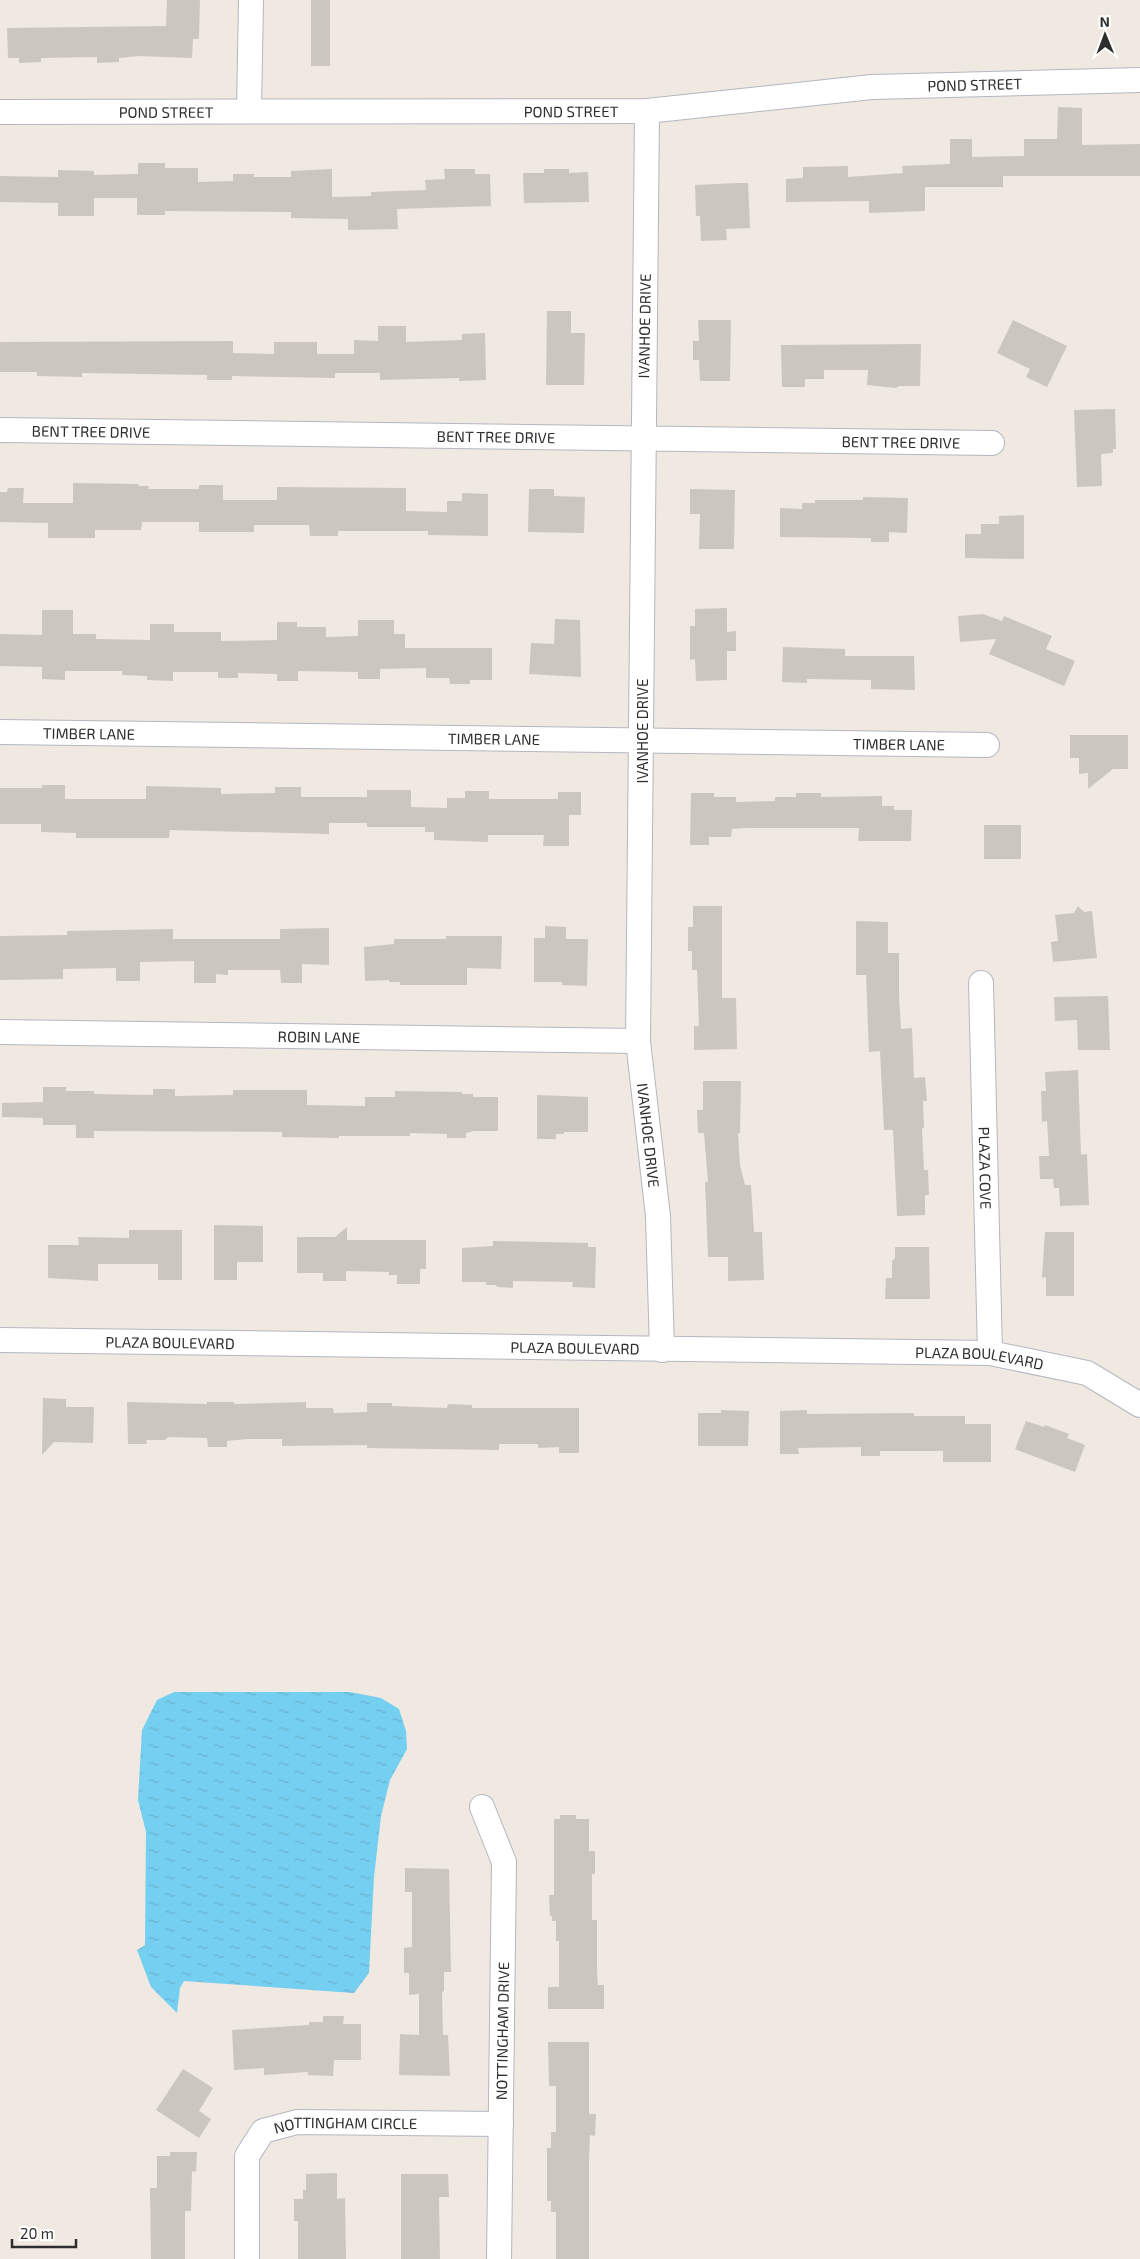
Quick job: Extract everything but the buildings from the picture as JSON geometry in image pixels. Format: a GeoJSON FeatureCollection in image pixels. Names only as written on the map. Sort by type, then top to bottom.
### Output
{"type":"FeatureCollection","features":[{"type":"Feature","properties":{"kind":"street"},"geometry":{"type":"LineString","coordinates":[[249,111],[251,0]]}},
{"type":"Feature","properties":{"kind":"street","name":"POND STREET"},"geometry":{"type":"LineString","coordinates":[[0,112],[647,111],[872,88],[1140,80]]}},
{"type":"Feature","properties":{"kind":"street","name":"IVANHOE DRIVE"},"geometry":{"type":"LineString","coordinates":[[647,111],[642,439],[643,742],[638,1041],[658,1216],[662,1350]]}},
{"type":"Feature","properties":{"kind":"street","name":"BENT TREE DRIVE"},"geometry":{"type":"LineString","coordinates":[[0,430],[992,443]]}},
{"type":"Feature","properties":{"kind":"street","name":"TIMBER LANE"},"geometry":{"type":"LineString","coordinates":[[0,732],[643,742],[987,745]]}},
{"type":"Feature","properties":{"kind":"street","name":"PLAZA COVE"},"geometry":{"type":"LineString","coordinates":[[981,983],[990,1353]]}},
{"type":"Feature","properties":{"kind":"street","name":"ROBIN LANE"},"geometry":{"type":"LineString","coordinates":[[0,1032],[638,1041]]}},
{"type":"Feature","properties":{"kind":"street","name":"PLAZA BOULEVARD"},"geometry":{"type":"LineString","coordinates":[[0,1340],[990,1353],[1087,1373],[1140,1404]]}},
{"type":"Feature","properties":{"kind":"street","name":"NOTTINGHAM DRIVE"},"geometry":{"type":"LineString","coordinates":[[482,1807],[504,1862],[499,2259]]}},
{"type":"Feature","properties":{"kind":"street","name":"NOTTINGHAM CIRCLE"},"geometry":{"type":"LineString","coordinates":[[247,2259],[247,2156],[263,2131],[297,2122],[501,2124]]}},
{"type":"Feature","properties":{"kind":"water"},"geometry":{"type":"Polygon","coordinates":[[[174,1692],[350,1692],[381,1698],[399,1709],[406,1731],[407,1749],[390,1780],[381,1816],[374,1877],[369,1973],[354,1993],[184,1981],[180,1988],[177,2013],[151,1987],[137,1950],[145,1945],[146,1832],[138,1800],[142,1730],[157,1700],[174,1692]]]}}]}
